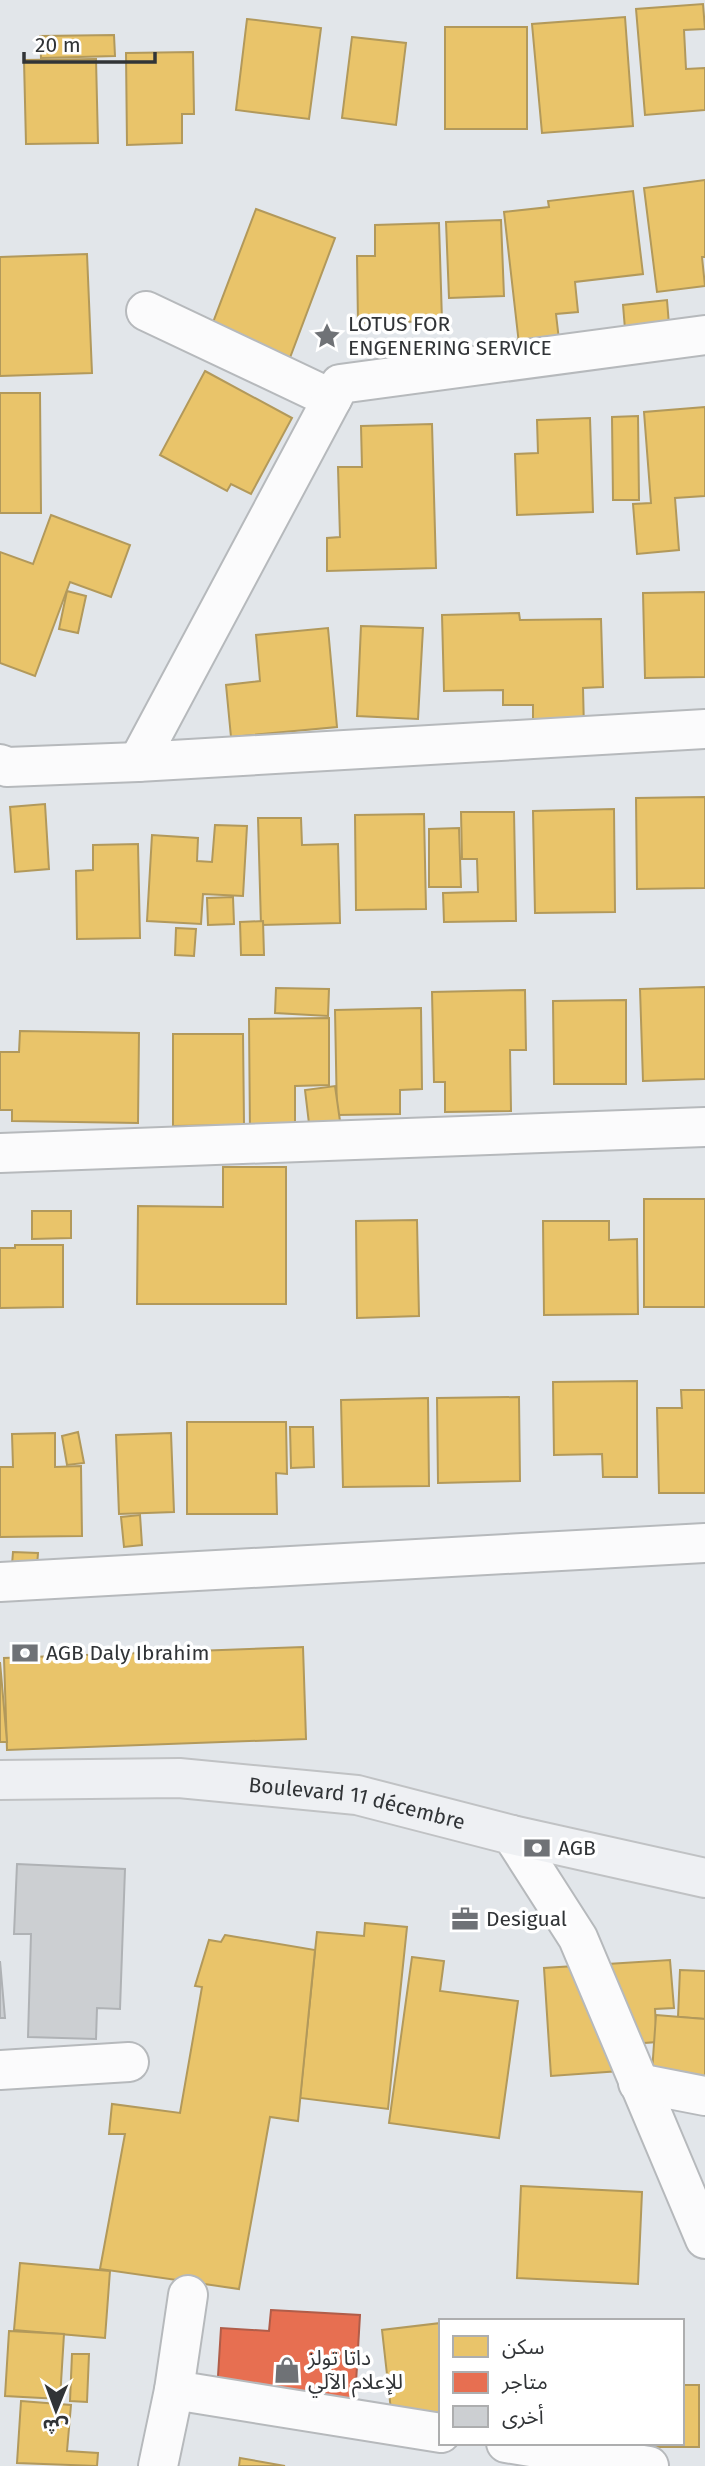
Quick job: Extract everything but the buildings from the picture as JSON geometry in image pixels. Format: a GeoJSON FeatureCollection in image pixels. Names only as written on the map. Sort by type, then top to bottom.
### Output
{"type":"FeatureCollection","features":[{"type":"Feature","properties":{"kind":"main road","name":"Boulevard 11 décembre"},"geometry":{"type":"LineString","coordinates":[[0,1780],[179,1778],[357,1795],[512,1835],[705,1878]]}},
{"type":"Feature","properties":{"kind":"street"},"geometry":{"type":"LineString","coordinates":[[146,311],[332,399]]}},
{"type":"Feature","properties":{"kind":"street"},"geometry":{"type":"LineString","coordinates":[[138,762],[340,384],[705,335]]}},
{"type":"Feature","properties":{"kind":"street"},"geometry":{"type":"LineString","coordinates":[[0,764],[7,767],[138,762],[705,729]]}},
{"type":"Feature","properties":{"kind":"street"},"geometry":{"type":"LineString","coordinates":[[0,1153],[705,1127]]}},
{"type":"Feature","properties":{"kind":"street"},"geometry":{"type":"LineString","coordinates":[[0,1583],[705,1543]]}},
{"type":"Feature","properties":{"kind":"street"},"geometry":{"type":"LineString","coordinates":[[512,1835],[578,1938],[705,2239]]}},
{"type":"Feature","properties":{"kind":"street"},"geometry":{"type":"LineString","coordinates":[[0,2070],[129,2062]]}},
{"type":"Feature","properties":{"kind":"street"},"geometry":{"type":"LineString","coordinates":[[638,2083],[705,2096]]}},
{"type":"Feature","properties":{"kind":"street"},"geometry":{"type":"LineString","coordinates":[[158,2466],[174,2390],[188,2295]]}},
{"type":"Feature","properties":{"kind":"street"},"geometry":{"type":"LineString","coordinates":[[174,2390],[439,2433]]}},
{"type":"Feature","properties":{"kind":"street"},"geometry":{"type":"LineString","coordinates":[[518,2445],[649,2466]]}},
{"type":"Feature","properties":{"kind":"place","name":"LOTUS FOR ENGENERING SERVICE"},"geometry":{"type":"Point","coordinates":[327,336]}},
{"type":"Feature","properties":{"kind":"place","name":"AGB Daly Ibrahim"},"geometry":{"type":"Point","coordinates":[25,1653]}},
{"type":"Feature","properties":{"kind":"place","name":"AGB"},"geometry":{"type":"Point","coordinates":[537,1848]}},
{"type":"Feature","properties":{"kind":"place","name":"Desigual"},"geometry":{"type":"Point","coordinates":[465,1919]}},
{"type":"Feature","properties":{"kind":"place","name":"داتا تولز للإعلام الآلي"},"geometry":{"type":"Point","coordinates":[287,2370]}}]}
